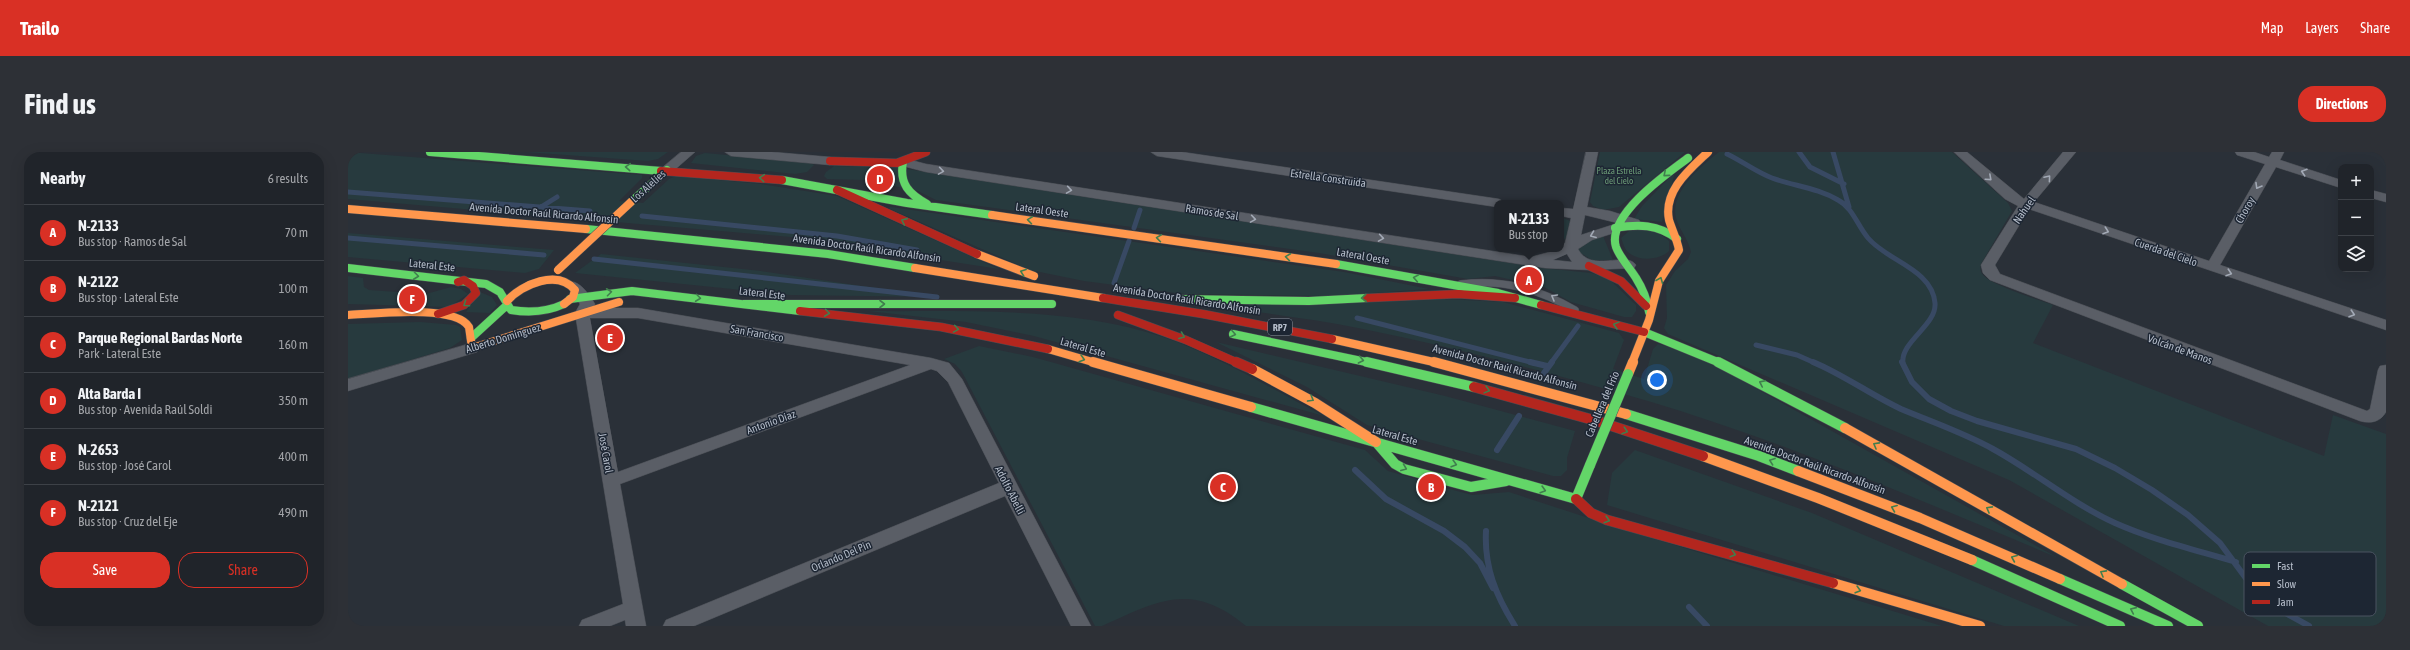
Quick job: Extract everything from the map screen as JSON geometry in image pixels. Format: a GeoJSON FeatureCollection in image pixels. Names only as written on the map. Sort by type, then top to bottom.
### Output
{"type":"FeatureCollection","features":[{"type":"Feature","properties":{"kind":"main road","name":"Lateral Oeste"},"geometry":{"type":"LineString","coordinates":[[430,152],[667,170],[800,183],[934,207],[1329,262],[1515,298],[1644,332],[1690,348],[1796,401],[2198,626]]}},
{"type":"Feature","properties":{"kind":"main road"},"geometry":{"type":"LineString","coordinates":[[800,183],[841,152]]}},
{"type":"Feature","properties":{"kind":"main road"},"geometry":{"type":"LineString","coordinates":[[830,161],[903,162],[926,152]]}},
{"type":"Feature","properties":{"kind":"main road"},"geometry":{"type":"LineString","coordinates":[[1649,313],[1643,285],[1636,265],[1615,244],[1619,223],[1659,180],[1698,152]]}},
{"type":"Feature","properties":{"kind":"main road"},"geometry":{"type":"LineString","coordinates":[[1661,263],[1671,259],[1679,250],[1669,218],[1669,198],[1681,179],[1708,152]]}},
{"type":"Feature","properties":{"kind":"main road"},"geometry":{"type":"LineString","coordinates":[[903,162],[898,174],[902,186],[916,198],[934,207]]}},
{"type":"Feature","properties":{"kind":"main road","name":"Los Alelíes"},"geometry":{"type":"LineString","coordinates":[[471,343],[500,313],[516,291],[537,282],[557,270],[667,170]]}},
{"type":"Feature","properties":{"kind":"main road"},"geometry":{"type":"LineString","coordinates":[[837,190],[994,261],[1086,295]]}},
{"type":"Feature","properties":{"kind":"main road","name":"Avenida Doctor Raúl Ricardo Alfonsín"},"geometry":{"type":"LineString","coordinates":[[348,209],[656,235],[794,249],[1096,296],[1287,329],[1384,349],[1511,381],[1658,423],[1772,461],[1879,502],[2041,569],[2168,626]]}},
{"type":"Feature","properties":{"kind":"main road"},"geometry":{"type":"LineString","coordinates":[[1637,224],[1661,228],[1677,240]]}},
{"type":"Feature","properties":{"kind":"main road"},"geometry":{"type":"LineString","coordinates":[[577,240],[601,242]]}},
{"type":"Feature","properties":{"kind":"main road","name":"Cabellera del Frío"},"geometry":{"type":"LineString","coordinates":[[1576,499],[1628,374],[1644,332],[1661,276],[1679,250]]}},
{"type":"Feature","properties":{"kind":"main road"},"geometry":{"type":"LineString","coordinates":[[1589,266],[1620,281],[1636,293],[1649,313]]}},
{"type":"Feature","properties":{"kind":"main road","name":"Lateral Este"},"geometry":{"type":"LineString","coordinates":[[348,268],[464,280],[492,286],[500,292],[507,303],[516,311],[531,317],[542,319]]}},
{"type":"Feature","properties":{"kind":"main road"},"geometry":{"type":"LineString","coordinates":[[557,270],[557,275],[571,293]]}},
{"type":"Feature","properties":{"kind":"main road"},"geometry":{"type":"LineString","coordinates":[[377,271],[387,283]]}},
{"type":"Feature","properties":{"kind":"main road"},"geometry":{"type":"LineString","coordinates":[[431,288],[464,280],[475,289],[476,292],[471,300],[454,310],[435,314]]}},
{"type":"Feature","properties":{"kind":"main road"},"geometry":{"type":"LineString","coordinates":[[537,282],[571,293]]}},
{"type":"Feature","properties":{"kind":"main road","name":"Lateral Este"},"geometry":{"type":"LineString","coordinates":[[571,293],[622,291],[659,293],[921,324],[1006,339],[1576,499]]}},
{"type":"Feature","properties":{"kind":"main road"},"geometry":{"type":"LineString","coordinates":[[516,311],[540,312],[571,293]]}},
{"type":"Feature","properties":{"kind":"main road"},"geometry":{"type":"LineString","coordinates":[[494,341],[542,319],[571,293]]}},
{"type":"Feature","properties":{"kind":"main road","name":"Alberto Domínguez"},"geometry":{"type":"LineString","coordinates":[[471,343],[494,341],[582,314],[659,293]]}},
{"type":"Feature","properties":{"kind":"main road"},"geometry":{"type":"LineString","coordinates":[[745,304],[1056,305],[990,294]]}},
{"type":"Feature","properties":{"kind":"main road"},"geometry":{"type":"LineString","coordinates":[[1096,296],[1315,301],[1452,294],[1515,298]]}},
{"type":"Feature","properties":{"kind":"main road"},"geometry":{"type":"LineString","coordinates":[[348,315],[435,314],[483,318],[500,313]]}},
{"type":"Feature","properties":{"kind":"main road"},"geometry":{"type":"LineString","coordinates":[[542,319],[582,314]]}},
{"type":"Feature","properties":{"kind":"main road"},"geometry":{"type":"LineString","coordinates":[[1171,324],[1115,314],[1184,337],[1243,364],[1316,401],[1376,442],[1391,460],[1404,469],[1471,487],[1510,480]]}},
{"type":"Feature","properties":{"kind":"main road"},"geometry":{"type":"LineString","coordinates":[[459,317],[469,327],[471,343]]}},
{"type":"Feature","properties":{"kind":"main road","name":"RP7"},"geometry":{"type":"LineString","coordinates":[[1224,332],[1366,361],[1455,382],[1566,413],[1667,444],[1761,477],[1870,519],[2120,626]]}},
{"type":"Feature","properties":{"kind":"main road"},"geometry":{"type":"LineString","coordinates":[[1576,499],[1591,514],[1607,520],[1695,543],[1980,626]]}},
{"type":"Feature","properties":{"kind":"street","name":"Los Alelíes"},"geometry":{"type":"LineString","coordinates":[[667,170],[689,152]]}},
{"type":"Feature","properties":{"kind":"street"},"geometry":{"type":"LineString","coordinates":[[731,152],[830,161]]}},
{"type":"Feature","properties":{"kind":"street","name":"Estrella Construida"},"geometry":{"type":"LineString","coordinates":[[1157,152],[1494,202]]}},
{"type":"Feature","properties":{"kind":"street"},"geometry":{"type":"LineString","coordinates":[[1204,159],[1219,152]]}},
{"type":"Feature","properties":{"kind":"street"},"geometry":{"type":"LineString","coordinates":[[1589,266],[1575,257],[1571,246],[1592,152]]}},
{"type":"Feature","properties":{"kind":"street","name":"Cuerda del Cielo"},"geometry":{"type":"LineString","coordinates":[[1960,152],[2010,196],[2026,204],[2386,325]]}},
{"type":"Feature","properties":{"kind":"street","name":"Nahuel"},"geometry":{"type":"LineString","coordinates":[[1990,273],[1988,265],[2026,204],[2070,152]]}},
{"type":"Feature","properties":{"kind":"street"},"geometry":{"type":"LineString","coordinates":[[2241,152],[2275,157],[2338,183]]}},
{"type":"Feature","properties":{"kind":"street","name":"Choroy"},"geometry":{"type":"LineString","coordinates":[[2212,267],[2275,157]]}},
{"type":"Feature","properties":{"kind":"street","name":"Ramos de Sal"},"geometry":{"type":"LineString","coordinates":[[903,162],[926,168],[1561,266],[1636,265]]}},
{"type":"Feature","properties":{"kind":"street"},"geometry":{"type":"LineString","coordinates":[[2374,195],[2386,198]]}},
{"type":"Feature","properties":{"kind":"street"},"geometry":{"type":"LineString","coordinates":[[1564,212],[1579,212],[1619,223],[1637,224]]}},
{"type":"Feature","properties":{"kind":"street","name":"Ramos de Sal"},"geometry":{"type":"LineString","coordinates":[[1564,250],[1587,237],[1619,223]]}},
{"type":"Feature","properties":{"kind":"street","name":"Ramos de Sal"},"geometry":{"type":"LineString","coordinates":[[1523,260],[1548,258],[1560,252]]}},
{"type":"Feature","properties":{"kind":"street","name":"Volcán de Manos"},"geometry":{"type":"LineString","coordinates":[[1990,273],[2002,280],[2118,326],[2358,415],[2372,418],[2378,412],[2386,370]]}},
{"type":"Feature","properties":{"kind":"street","name":"José Carol"},"geometry":{"type":"LineString","coordinates":[[571,293],[588,304],[582,314],[634,617]]}},
{"type":"Feature","properties":{"kind":"street","name":"San Francisco"},"geometry":{"type":"LineString","coordinates":[[582,314],[632,312],[931,363]]}},
{"type":"Feature","properties":{"kind":"street","name":"Alberto Domínguez"},"geometry":{"type":"LineString","coordinates":[[348,385],[471,343]]}},
{"type":"Feature","properties":{"kind":"street","name":"Antonio Díaz"},"geometry":{"type":"LineString","coordinates":[[611,481],[931,363]]}},
{"type":"Feature","properties":{"kind":"street","name":"Adolfo Abelli"},"geometry":{"type":"LineString","coordinates":[[931,363],[943,367],[951,375],[1081,626]]}},
{"type":"Feature","properties":{"kind":"street","name":"Orlando Del Pin"},"geometry":{"type":"LineString","coordinates":[[673,626],[1008,487]]}},
{"type":"Feature","properties":{"kind":"street"},"geometry":{"type":"LineString","coordinates":[[589,626],[634,617]]}},
{"type":"Feature","properties":{"kind":"lane"},"geometry":{"type":"LineString","coordinates":[[514,152],[524,159]]}},
{"type":"Feature","properties":{"kind":"lane"},"geometry":{"type":"LineString","coordinates":[[1454,285],[1492,280],[1525,287],[1549,295],[1588,317]]}},
{"type":"Feature","properties":{"kind":"green space"},"geometry":{"type":"Polygon","coordinates":[[[348,152],[642,175],[642,178],[619,201],[643,203],[669,179],[676,176],[761,184],[837,196],[999,269],[791,237],[348,199],[348,152]]]}},
{"type":"Feature","properties":{"kind":"green space"},"geometry":{"type":"Polygon","coordinates":[[[525,152],[668,152],[658,159],[648,161],[525,152]]]}},
{"type":"Feature","properties":{"kind":"green space","name":"Plaza Estrella del Cielo"},"geometry":{"type":"Polygon","coordinates":[[[1600,152],[1685,152],[1619,207],[1603,210],[1593,206],[1590,202],[1600,152]]]}},
{"type":"Feature","properties":{"kind":"green space"},"geometry":{"type":"Polygon","coordinates":[[[1719,152],[1952,152],[2008,203],[2012,211],[1981,264],[1980,270],[1982,274],[2005,288],[2053,305],[2033,343],[2324,456],[2333,415],[2386,434],[2386,626],[2268,626],[2250,616],[2376,616],[2376,552],[2244,552],[2244,612],[2009,480],[1668,334],[1664,328],[1667,318],[1666,285],[1675,271],[1688,259],[1691,252],[1689,244],[1677,221],[1675,211],[1677,201],[1687,182],[1703,165],[1719,152]]]}},
{"type":"Feature","properties":{"kind":"green space"},"geometry":{"type":"Polygon","coordinates":[[[705,153],[811,163],[814,165],[807,172],[795,174],[691,163],[696,156],[705,153]]]}},
{"type":"Feature","properties":{"kind":"green space"},"geometry":{"type":"Polygon","coordinates":[[[834,166],[900,168],[1543,268],[1591,273],[1608,278],[1636,305],[1636,311],[1632,317],[1624,317],[1571,302],[1544,287],[1495,276],[1468,279],[1319,253],[936,200],[918,191],[865,180],[827,179],[824,176],[826,172],[834,166]]]}},
{"type":"Feature","properties":{"kind":"green space"},"geometry":{"type":"Polygon","coordinates":[[[1675,172],[1662,222],[1634,219],[1642,206],[1675,172]]]}},
{"type":"Feature","properties":{"kind":"green space"},"geometry":{"type":"Polygon","coordinates":[[[891,207],[1344,272],[1429,289],[1332,296],[1184,294],[1084,281],[1030,270],[888,208],[891,207]]]}},
{"type":"Feature","properties":{"kind":"green space"},"geometry":{"type":"Polygon","coordinates":[[[1564,218],[1570,221],[1567,237],[1564,240],[1564,218]]]}},
{"type":"Feature","properties":{"kind":"green space"},"geometry":{"type":"Polygon","coordinates":[[[1644,229],[1659,233],[1669,241],[1669,251],[1655,258],[1649,259],[1637,257],[1628,252],[1621,238],[1629,231],[1644,229]]]}},
{"type":"Feature","properties":{"kind":"green space"},"geometry":{"type":"Polygon","coordinates":[[[348,233],[554,250],[539,269],[525,273],[348,257],[348,233]]]}},
{"type":"Feature","properties":{"kind":"green space"},"geometry":{"type":"Polygon","coordinates":[[[1603,236],[1613,260],[1592,260],[1579,252],[1579,246],[1603,236]]]}},
{"type":"Feature","properties":{"kind":"green space"},"geometry":{"type":"Polygon","coordinates":[[[601,254],[761,271],[937,297],[791,295],[575,273],[601,254]]]}},
{"type":"Feature","properties":{"kind":"green space"},"geometry":{"type":"Polygon","coordinates":[[[348,276],[363,278],[364,287],[369,290],[426,294],[451,287],[461,289],[468,294],[449,307],[348,304],[348,276]]]}},
{"type":"Feature","properties":{"kind":"green space"},"geometry":{"type":"Polygon","coordinates":[[[480,292],[492,297],[497,305],[490,313],[466,312],[480,292]]]}},
{"type":"Feature","properties":{"kind":"green space"},"geometry":{"type":"Polygon","coordinates":[[[1426,298],[1503,302],[1619,333],[1624,340],[1613,369],[1644,379],[1653,349],[1658,344],[1693,353],[2058,558],[1906,494],[1804,454],[1700,417],[1648,401],[1506,362],[1399,336],[1328,322],[1224,306],[1426,298]]]}},
{"type":"Feature","properties":{"kind":"green space"},"geometry":{"type":"Polygon","coordinates":[[[868,311],[979,311],[1055,315],[1128,327],[1163,337],[1225,363],[1324,416],[1034,336],[966,322],[868,311]]]}},
{"type":"Feature","properties":{"kind":"green space"},"geometry":{"type":"Polygon","coordinates":[[[420,322],[456,325],[460,327],[462,340],[450,348],[348,379],[348,324],[420,322]]]}},
{"type":"Feature","properties":{"kind":"green space"},"geometry":{"type":"Polygon","coordinates":[[[1216,342],[1445,396],[1575,431],[1567,458],[1567,470],[1561,476],[1553,476],[1367,425],[1307,387],[1216,342]]]}},
{"type":"Feature","properties":{"kind":"green space"},"geometry":{"type":"Polygon","coordinates":[[[979,346],[1033,357],[1365,450],[1388,471],[1427,482],[1425,488],[1435,491],[1438,486],[1472,495],[1509,492],[1622,529],[1942,626],[1246,626],[1227,612],[1209,603],[1192,599],[1175,599],[1141,609],[1102,626],[1095,626],[962,372],[955,364],[944,359],[979,346]]]}},
{"type":"Feature","properties":{"kind":"green space"},"geometry":{"type":"Polygon","coordinates":[[[1635,450],[1812,513],[2079,626],[2004,626],[1607,505],[1612,473],[1635,450]]]}},
{"type":"Feature","properties":{"kind":"waterway"},"geometry":{"type":"LineString","coordinates":[[1799,152],[1810,167],[1842,183]]}},
{"type":"Feature","properties":{"kind":"waterway"},"geometry":{"type":"LineString","coordinates":[[1833,152],[1842,183]]}},
{"type":"Feature","properties":{"kind":"waterway"},"geometry":{"type":"LineString","coordinates":[[1727,154],[1760,173],[1780,181],[1814,190],[1843,203],[1864,233],[1876,246],[1908,266],[1926,282],[1932,291],[1935,303],[1934,311],[1925,326],[1907,348],[1903,363]]}},
{"type":"Feature","properties":{"kind":"waterway"},"geometry":{"type":"LineString","coordinates":[[1842,183],[1849,207]]}},
{"type":"Feature","properties":{"kind":"waterway"},"geometry":{"type":"LineString","coordinates":[[348,192],[590,211]]}},
{"type":"Feature","properties":{"kind":"waterway"},"geometry":{"type":"LineString","coordinates":[[541,207],[557,197]]}},
{"type":"Feature","properties":{"kind":"waterway"},"geometry":{"type":"LineString","coordinates":[[1134,228],[1140,210]]}},
{"type":"Feature","properties":{"kind":"waterway"},"geometry":{"type":"LineString","coordinates":[[642,216],[837,236],[917,250]]}},
{"type":"Feature","properties":{"kind":"waterway"},"geometry":{"type":"LineString","coordinates":[[348,238],[544,255]]}},
{"type":"Feature","properties":{"kind":"waterway"},"geometry":{"type":"LineString","coordinates":[[1114,283],[1129,241]]}},
{"type":"Feature","properties":{"kind":"waterway"},"geometry":{"type":"LineString","coordinates":[[594,259],[937,297]]}},
{"type":"Feature","properties":{"kind":"waterway"},"geometry":{"type":"LineString","coordinates":[[1357,318],[1531,362]]}},
{"type":"Feature","properties":{"kind":"waterway"},"geometry":{"type":"LineString","coordinates":[[1551,363],[1578,326]]}},
{"type":"Feature","properties":{"kind":"waterway"},"geometry":{"type":"LineString","coordinates":[[1756,345],[1797,355],[1815,363]]}},
{"type":"Feature","properties":{"kind":"waterway"},"geometry":{"type":"LineString","coordinates":[[1531,362],[1547,366]]}},
{"type":"Feature","properties":{"kind":"waterway"},"geometry":{"type":"LineString","coordinates":[[1544,373],[1552,362]]}},
{"type":"Feature","properties":{"kind":"waterway"},"geometry":{"type":"LineString","coordinates":[[1813,362],[1901,409],[1982,443],[2024,467],[2068,497],[2115,523],[2159,540],[2233,561]]}},
{"type":"Feature","properties":{"kind":"waterway"},"geometry":{"type":"LineString","coordinates":[[1902,362],[1912,382],[1929,399],[1951,411],[1977,421],[2076,449],[2115,468],[2152,490],[2188,515],[2220,543],[2233,561]]}},
{"type":"Feature","properties":{"kind":"waterway"},"geometry":{"type":"LineString","coordinates":[[1497,450],[1519,416]]}},
{"type":"Feature","properties":{"kind":"waterway"},"geometry":{"type":"LineString","coordinates":[[1355,470],[1386,499],[1444,531],[1465,547],[1480,563],[1493,588]]}},
{"type":"Feature","properties":{"kind":"waterway"},"geometry":{"type":"LineString","coordinates":[[1486,531],[1489,569],[1502,604],[1515,626]]}},
{"type":"Feature","properties":{"kind":"waterway"},"geometry":{"type":"LineString","coordinates":[[2233,561],[2244,576]]}},
{"type":"Feature","properties":{"kind":"waterway"},"geometry":{"type":"LineString","coordinates":[[1689,607],[1707,626]]}},
{"type":"Feature","properties":{"kind":"waterway"},"geometry":{"type":"LineString","coordinates":[[2291,616],[2309,626]]}},
{"type":"Feature","properties":{"kind":"traffic: fast"},"geometry":{"type":"LineString","coordinates":[[430,152],[661,171]]}},
{"type":"Feature","properties":{"kind":"traffic: fast"},"geometry":{"type":"LineString","coordinates":[[1649,312],[1644,292],[1616,247],[1615,236],[1619,224],[1628,210],[1640,197],[1688,158]]}},
{"type":"Feature","properties":{"kind":"traffic: fast"},"geometry":{"type":"LineString","coordinates":[[903,162],[903,183],[909,192],[927,204]]}},
{"type":"Feature","properties":{"kind":"traffic: fast"},"geometry":{"type":"LineString","coordinates":[[631,202],[667,170]]}},
{"type":"Feature","properties":{"kind":"traffic: fast"},"geometry":{"type":"LineString","coordinates":[[782,180],[907,203],[992,215]]}},
{"type":"Feature","properties":{"kind":"traffic: fast"},"geometry":{"type":"LineString","coordinates":[[1615,228],[1632,225],[1656,227],[1677,239]]}},
{"type":"Feature","properties":{"kind":"traffic: fast"},"geometry":{"type":"LineString","coordinates":[[586,229],[828,254],[915,268]]}},
{"type":"Feature","properties":{"kind":"traffic: fast"},"geometry":{"type":"LineString","coordinates":[[1336,264],[1498,293],[1541,305]]}},
{"type":"Feature","properties":{"kind":"traffic: fast"},"geometry":{"type":"LineString","coordinates":[[348,268],[486,284],[500,292],[511,310],[531,312],[558,307],[564,304]]}},
{"type":"Feature","properties":{"kind":"traffic: fast"},"geometry":{"type":"LineString","coordinates":[[570,299],[632,291],[800,311]]}},
{"type":"Feature","properties":{"kind":"traffic: fast"},"geometry":{"type":"LineString","coordinates":[[1181,299],[1309,301],[1367,298]]}},
{"type":"Feature","properties":{"kind":"traffic: fast"},"geometry":{"type":"LineString","coordinates":[[745,304],[1052,304]]}},
{"type":"Feature","properties":{"kind":"traffic: fast"},"geometry":{"type":"LineString","coordinates":[[471,338],[507,305]]}},
{"type":"Feature","properties":{"kind":"traffic: fast"},"geometry":{"type":"LineString","coordinates":[[1644,332],[1721,363],[1845,428]]}},
{"type":"Feature","properties":{"kind":"traffic: fast"},"geometry":{"type":"LineString","coordinates":[[1233,334],[1355,359],[1474,387]]}},
{"type":"Feature","properties":{"kind":"traffic: fast"},"geometry":{"type":"LineString","coordinates":[[1590,465],[1628,374]]}},
{"type":"Feature","properties":{"kind":"traffic: fast"},"geometry":{"type":"LineString","coordinates":[[1251,407],[1576,499],[1590,465]]}},
{"type":"Feature","properties":{"kind":"traffic: fast"},"geometry":{"type":"LineString","coordinates":[[1626,414],[1759,456],[1798,471]]}},
{"type":"Feature","properties":{"kind":"traffic: fast"},"geometry":{"type":"LineString","coordinates":[[1376,442],[1395,464],[1404,469],[1471,487],[1506,481]]}},
{"type":"Feature","properties":{"kind":"traffic: fast"},"geometry":{"type":"LineString","coordinates":[[1972,560],[2120,626]]}},
{"type":"Feature","properties":{"kind":"traffic: fast"},"geometry":{"type":"LineString","coordinates":[[2060,579],[2168,626]]}},
{"type":"Feature","properties":{"kind":"traffic: fast"},"geometry":{"type":"LineString","coordinates":[[2122,584],[2198,626]]}},
{"type":"Feature","properties":{"kind":"traffic: slow"},"geometry":{"type":"LineString","coordinates":[[1628,374],[1649,320],[1659,281],[1679,250],[1669,218],[1670,198],[1674,189],[1686,173],[1708,152]]}},
{"type":"Feature","properties":{"kind":"traffic: slow"},"geometry":{"type":"LineString","coordinates":[[558,270],[631,202]]}},
{"type":"Feature","properties":{"kind":"traffic: slow"},"geometry":{"type":"LineString","coordinates":[[348,209],[586,229]]}},
{"type":"Feature","properties":{"kind":"traffic: slow"},"geometry":{"type":"LineString","coordinates":[[992,215],[1336,264]]}},
{"type":"Feature","properties":{"kind":"traffic: slow"},"geometry":{"type":"LineString","coordinates":[[977,254],[1034,276]]}},
{"type":"Feature","properties":{"kind":"traffic: slow"},"geometry":{"type":"LineString","coordinates":[[915,268],[1103,298]]}},
{"type":"Feature","properties":{"kind":"traffic: slow"},"geometry":{"type":"LineString","coordinates":[[507,301],[513,294],[527,285],[536,282],[554,281],[570,284],[575,290],[573,297],[564,304]]}},
{"type":"Feature","properties":{"kind":"traffic: slow"},"geometry":{"type":"LineString","coordinates":[[348,315],[410,312],[444,314],[457,317],[465,322],[469,327],[472,348],[619,302]]}},
{"type":"Feature","properties":{"kind":"traffic: slow"},"geometry":{"type":"LineString","coordinates":[[1332,339],[1480,373],[1626,414]]}},
{"type":"Feature","properties":{"kind":"traffic: slow"},"geometry":{"type":"LineString","coordinates":[[1048,349],[1251,407]]}},
{"type":"Feature","properties":{"kind":"traffic: slow"},"geometry":{"type":"LineString","coordinates":[[1252,369],[1315,403],[1376,442]]}},
{"type":"Feature","properties":{"kind":"traffic: slow"},"geometry":{"type":"LineString","coordinates":[[1845,428],[2122,584]]}},
{"type":"Feature","properties":{"kind":"traffic: slow"},"geometry":{"type":"LineString","coordinates":[[1703,456],[1818,498],[1972,560]]}},
{"type":"Feature","properties":{"kind":"traffic: slow"},"geometry":{"type":"LineString","coordinates":[[1798,471],[1920,518],[2060,579]]}},
{"type":"Feature","properties":{"kind":"traffic: slow"},"geometry":{"type":"LineString","coordinates":[[1833,583],[1980,626]]}},
{"type":"Feature","properties":{"kind":"traffic: jam"},"geometry":{"type":"LineString","coordinates":[[830,161],[897,163],[926,152]]}},
{"type":"Feature","properties":{"kind":"traffic: jam"},"geometry":{"type":"LineString","coordinates":[[661,171],[782,180]]}},
{"type":"Feature","properties":{"kind":"traffic: jam"},"geometry":{"type":"LineString","coordinates":[[837,190],[977,254]]}},
{"type":"Feature","properties":{"kind":"traffic: jam"},"geometry":{"type":"LineString","coordinates":[[1589,266],[1621,281],[1646,306]]}},
{"type":"Feature","properties":{"kind":"traffic: jam"},"geometry":{"type":"LineString","coordinates":[[438,314],[460,308],[473,298],[476,293],[473,286],[464,280],[458,282]]}},
{"type":"Feature","properties":{"kind":"traffic: jam"},"geometry":{"type":"LineString","coordinates":[[1367,298],[1458,294],[1515,298]]}},
{"type":"Feature","properties":{"kind":"traffic: jam"},"geometry":{"type":"LineString","coordinates":[[1103,298],[1203,314],[1332,339]]}},
{"type":"Feature","properties":{"kind":"traffic: jam"},"geometry":{"type":"LineString","coordinates":[[1541,305],[1644,332]]}},
{"type":"Feature","properties":{"kind":"traffic: jam"},"geometry":{"type":"LineString","coordinates":[[800,311],[941,327],[1048,349]]}},
{"type":"Feature","properties":{"kind":"traffic: jam"},"geometry":{"type":"LineString","coordinates":[[1118,315],[1186,340],[1252,369]]}},
{"type":"Feature","properties":{"kind":"traffic: jam"},"geometry":{"type":"LineString","coordinates":[[1474,387],[1597,421],[1703,456]]}},
{"type":"Feature","properties":{"kind":"traffic: jam"},"geometry":{"type":"LineString","coordinates":[[1576,499],[1591,513],[1607,520],[1833,583]]}},
{"type":"Feature","properties":{"kind":"place","name":"Alta Barda I"},"geometry":{"type":"Point","coordinates":[880,179]}},
{"type":"Feature","properties":{"kind":"place","name":"N-2133"},"geometry":{"type":"Point","coordinates":[1529,280]}},
{"type":"Feature","properties":{"kind":"place","name":"N-2121"},"geometry":{"type":"Point","coordinates":[412,299]}},
{"type":"Feature","properties":{"kind":"place","name":"N-2653"},"geometry":{"type":"Point","coordinates":[610,338]}},
{"type":"Feature","properties":{"kind":"place","name":"Parque Regional Bardas Norte"},"geometry":{"type":"Point","coordinates":[1223,487]}},
{"type":"Feature","properties":{"kind":"place","name":"N-2122"},"geometry":{"type":"Point","coordinates":[1431,487]}}]}
